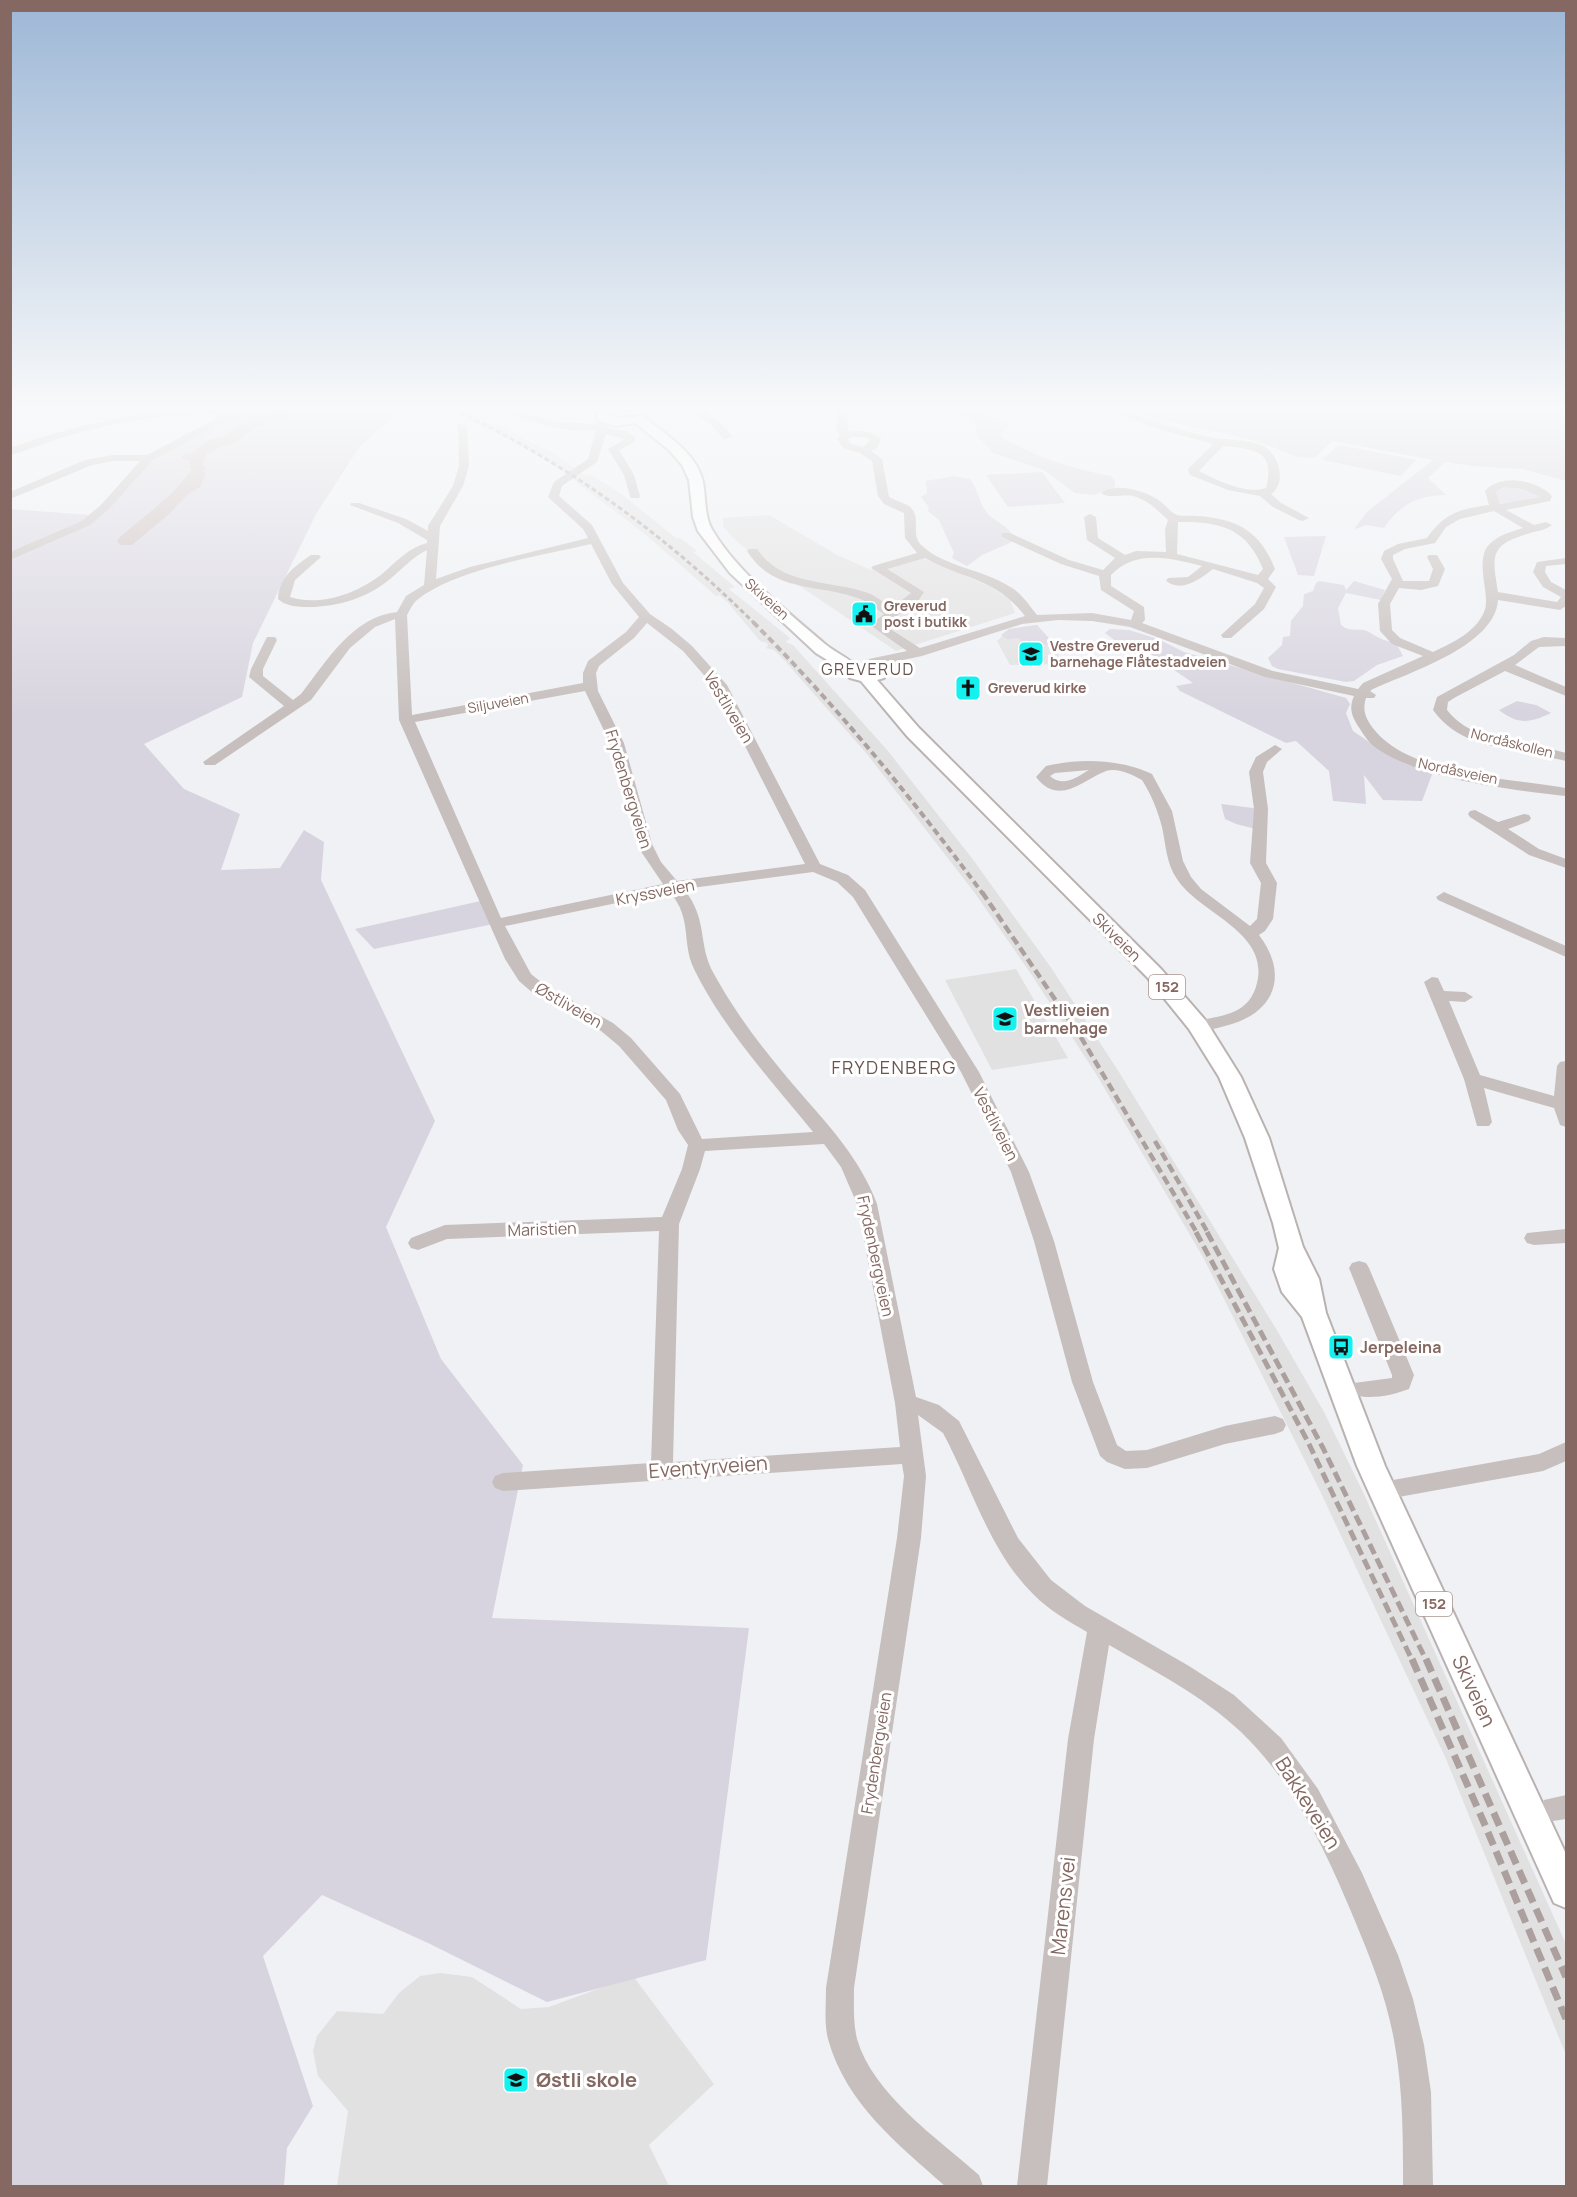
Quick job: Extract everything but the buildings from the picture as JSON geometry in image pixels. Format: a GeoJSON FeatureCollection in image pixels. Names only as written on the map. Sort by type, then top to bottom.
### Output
{"type":"FeatureCollection","features":[{"type":"Feature","properties":{"kind":"main road","name":"Skiveien"},"geometry":{"type":"LineString","coordinates":[[700,512],[702,525],[722,557],[822,650],[869,668],[890,704],[913,732],[1154,973],[1198,1026],[1230,1077],[1254,1130],[1282,1210],[1291,1248],[1287,1269],[1295,1292],[1313,1313],[1359,1437],[1382,1491],[1566,1891]]}},
{"type":"Feature","properties":{"kind":"street"},"geometry":{"type":"LineString","coordinates":[[10,557],[71,531],[99,512]]}},
{"type":"Feature","properties":{"kind":"street"},"geometry":{"type":"LineString","coordinates":[[374,512],[402,521],[431,541]]}},
{"type":"Feature","properties":{"kind":"street"},"geometry":{"type":"LineString","coordinates":[[430,586],[431,541],[436,519],[441,512]]}},
{"type":"Feature","properties":{"kind":"street"},"geometry":{"type":"LineString","coordinates":[[569,512],[588,527],[618,584],[646,617],[630,635],[593,664],[590,670],[590,686]]}},
{"type":"Feature","properties":{"kind":"street"},"geometry":{"type":"LineString","coordinates":[[908,512],[910,514],[908,531],[912,541],[927,554],[1008,590],[1019,599],[1033,618]]}},
{"type":"Feature","properties":{"kind":"street"},"geometry":{"type":"LineString","coordinates":[[1165,512],[1174,519],[1207,520],[1233,527],[1250,536],[1258,545],[1269,569],[1261,580]]}},
{"type":"Feature","properties":{"kind":"street"},"geometry":{"type":"LineString","coordinates":[[1288,512],[1303,518]]}},
{"type":"Feature","properties":{"kind":"street"},"geometry":{"type":"LineString","coordinates":[[1397,584],[1396,574],[1387,556],[1391,550],[1431,541],[1436,537],[1436,531],[1448,520],[1476,512]]}},
{"type":"Feature","properties":{"kind":"street"},"geometry":{"type":"LineString","coordinates":[[1504,512],[1532,528]]}},
{"type":"Feature","properties":{"kind":"street"},"geometry":{"type":"LineString","coordinates":[[1090,517],[1090,535],[1093,540],[1123,558]]}},
{"type":"Feature","properties":{"kind":"street"},"geometry":{"type":"LineString","coordinates":[[1171,555],[1173,550],[1170,534],[1174,519]]}},
{"type":"Feature","properties":{"kind":"street"},"geometry":{"type":"LineString","coordinates":[[1433,557],[1439,569],[1434,583],[1421,586],[1397,584],[1390,590],[1384,604],[1386,631],[1396,641],[1433,656],[1463,641],[1479,629],[1491,611],[1492,595],[1488,555],[1503,538],[1546,525]]}},
{"type":"Feature","properties":{"kind":"street"},"geometry":{"type":"LineString","coordinates":[[1006,536],[1065,562],[1105,574]]}},
{"type":"Feature","properties":{"kind":"street"},"geometry":{"type":"LineString","coordinates":[[210,762],[294,705],[316,687],[346,645],[371,624],[385,617],[402,615],[410,599],[430,586],[474,569],[596,539]]}},
{"type":"Feature","properties":{"kind":"street"},"geometry":{"type":"LineString","coordinates":[[315,557],[289,579],[284,599],[291,602],[313,603],[350,598],[390,573],[413,552],[431,541]]}},
{"type":"Feature","properties":{"kind":"street"},"geometry":{"type":"LineString","coordinates":[[753,551],[757,559],[784,578],[865,597],[892,613]]}},
{"type":"Feature","properties":{"kind":"street"},"geometry":{"type":"LineString","coordinates":[[915,654],[876,625],[918,592],[877,568],[927,554]]}},
{"type":"Feature","properties":{"kind":"street"},"geometry":{"type":"LineString","coordinates":[[1133,624],[1139,620],[1140,610],[1105,587],[1105,574],[1123,558],[1141,554],[1171,555],[1261,580],[1270,587],[1269,593],[1238,628],[1227,635]]}},
{"type":"Feature","properties":{"kind":"street"},"geometry":{"type":"LineString","coordinates":[[1565,602],[1547,584],[1539,572],[1542,564],[1566,561]]}},
{"type":"Feature","properties":{"kind":"street"},"geometry":{"type":"LineString","coordinates":[[1172,581],[1191,581],[1210,566]]}},
{"type":"Feature","properties":{"kind":"street"},"geometry":{"type":"LineString","coordinates":[[1439,569],[1454,570]]}},
{"type":"Feature","properties":{"kind":"street"},"geometry":{"type":"LineString","coordinates":[[865,597],[902,583]]}},
{"type":"Feature","properties":{"kind":"street"},"geometry":{"type":"LineString","coordinates":[[1492,595],[1565,602]]}},
{"type":"Feature","properties":{"kind":"street","name":"Østliveien"},"geometry":{"type":"LineString","coordinates":[[402,615],[406,720],[513,959],[525,977],[540,990],[607,1027],[658,1077],[674,1098],[687,1130],[697,1145]]}},
{"type":"Feature","properties":{"kind":"street","name":"Vestliveien"},"geometry":{"type":"LineString","coordinates":[[646,617],[658,624],[706,667],[722,688],[814,867],[847,880],[855,888],[918,987],[989,1109],[1020,1173],[1038,1224],[1052,1264],[1085,1393],[1108,1449],[1115,1456],[1125,1460],[1148,1459],[1225,1436],[1275,1425]]}},
{"type":"Feature","properties":{"kind":"street"},"geometry":{"type":"LineString","coordinates":[[869,668],[1005,624],[1033,618],[1092,617],[1133,624],[1270,674],[1363,695]]}},
{"type":"Feature","properties":{"kind":"street"},"geometry":{"type":"LineString","coordinates":[[271,640],[256,677],[286,702],[294,705]]}},
{"type":"Feature","properties":{"kind":"street","name":"Nordåskollen"},"geometry":{"type":"LineString","coordinates":[[1566,642],[1539,643],[1505,666],[1442,700],[1440,710],[1456,728],[1474,737],[1566,758]]}},
{"type":"Feature","properties":{"kind":"street","name":"Nordåsveien"},"geometry":{"type":"LineString","coordinates":[[1433,656],[1401,669],[1363,695],[1363,723],[1367,731],[1382,746],[1414,762],[1440,769],[1566,792]]}},
{"type":"Feature","properties":{"kind":"street"},"geometry":{"type":"LineString","coordinates":[[1505,666],[1566,692]]}},
{"type":"Feature","properties":{"kind":"street","name":"Siljuveien"},"geometry":{"type":"LineString","coordinates":[[406,720],[590,686]]}},
{"type":"Feature","properties":{"kind":"street","name":"Frydenbergveien"},"geometry":{"type":"LineString","coordinates":[[590,686],[614,731],[642,837],[650,856],[675,886],[690,910],[695,926],[696,953],[713,986],[762,1057],[849,1164],[860,1184],[867,1204],[906,1403],[915,1476],[909,1538],[840,1988],[840,2013],[843,2039],[853,2067],[871,2096],[968,2187]]}},
{"type":"Feature","properties":{"kind":"street"},"geometry":{"type":"LineString","coordinates":[[1250,933],[1259,928],[1265,920],[1269,882],[1258,863],[1261,809],[1257,766],[1270,752],[1283,762]]}},
{"type":"Feature","properties":{"kind":"street"},"geometry":{"type":"LineString","coordinates":[[1102,768],[1125,768],[1147,777],[1170,830],[1171,850],[1185,880],[1204,899],[1250,933],[1266,957],[1268,968],[1263,994],[1255,1005],[1243,1015],[1198,1026]]}},
{"type":"Feature","properties":{"kind":"street"},"geometry":{"type":"LineString","coordinates":[[1475,814],[1534,852],[1566,864]]}},
{"type":"Feature","properties":{"kind":"street"},"geometry":{"type":"LineString","coordinates":[[1497,828],[1524,818]]}},
{"type":"Feature","properties":{"kind":"street","name":"Kryssveien"},"geometry":{"type":"LineString","coordinates":[[498,923],[675,886],[814,867]]}},
{"type":"Feature","properties":{"kind":"street"},"geometry":{"type":"LineString","coordinates":[[1444,897],[1476,903],[1566,952]]}},
{"type":"Feature","properties":{"kind":"street"},"geometry":{"type":"LineString","coordinates":[[1465,997],[1435,989],[1473,1079],[1483,1122]]}},
{"type":"Feature","properties":{"kind":"street"},"geometry":{"type":"LineString","coordinates":[[1473,1079],[1564,1113],[1566,1066]]}},
{"type":"Feature","properties":{"kind":"street"},"geometry":{"type":"LineString","coordinates":[[662,1470],[669,1224],[691,1169],[697,1145],[829,1137]]}},
{"type":"Feature","properties":{"kind":"street","name":"Maristien"},"geometry":{"type":"LineString","coordinates":[[418,1243],[445,1232],[669,1224]]}},
{"type":"Feature","properties":{"kind":"street"},"geometry":{"type":"LineString","coordinates":[[1534,1238],[1566,1236]]}},
{"type":"Feature","properties":{"kind":"street"},"geometry":{"type":"LineString","coordinates":[[1359,1268],[1403,1375],[1401,1383],[1394,1386],[1362,1389]]}},
{"type":"Feature","properties":{"kind":"street","name":"Bakkeveien"},"geometry":{"type":"LineString","coordinates":[[906,1403],[929,1409],[940,1415],[951,1427],[1018,1558],[1053,1597],[1225,1703],[1266,1740],[1296,1778],[1322,1818],[1350,1876],[1400,2000],[1413,2068],[1418,2187]]}},
{"type":"Feature","properties":{"kind":"street"},"geometry":{"type":"LineString","coordinates":[[1382,1491],[1543,1462],[1566,1451]]}},
{"type":"Feature","properties":{"kind":"street","name":"Eventyrveien"},"geometry":{"type":"LineString","coordinates":[[503,1482],[912,1455]]}},
{"type":"Feature","properties":{"kind":"street","name":"Marens vei"},"geometry":{"type":"LineString","coordinates":[[1032,2187],[1082,1739],[1100,1628]]}},
{"type":"Feature","properties":{"kind":"shaded area"},"geometry":{"type":"Polygon","coordinates":[[[10,512],[90,515],[94,512],[318,512],[253,643],[242,697],[144,744],[184,789],[240,814],[221,870],[280,868],[304,830],[324,842],[321,880],[435,1121],[386,1227],[441,1359],[523,1465],[492,1618],[749,1628],[706,1960],[547,2002],[428,1943],[322,1895],[263,1956],[313,2106],[287,2148],[284,2186],[11,2186],[10,512]]]}},
{"type":"Feature","properties":{"kind":"shaded area"},"geometry":{"type":"Polygon","coordinates":[[[615,512],[643,512],[676,538],[680,538],[697,551],[693,552],[735,587],[729,589],[790,638],[786,642],[793,645],[888,751],[971,857],[1052,969],[1119,1072],[1278,1332],[1324,1412],[1363,1492],[1566,1944],[1566,2055],[1446,1759],[1320,1491],[1204,1259],[1096,1074],[974,892],[867,754],[784,660],[774,650],[765,648],[768,646],[767,643],[760,641],[728,603],[719,595],[716,596],[645,534],[615,512]]]}},
{"type":"Feature","properties":{"kind":"shaded area"},"geometry":{"type":"Polygon","coordinates":[[[929,512],[986,512],[1010,532],[1014,541],[982,555],[967,566],[952,558],[954,553],[939,520],[929,512]]]}},
{"type":"Feature","properties":{"kind":"shaded area"},"geometry":{"type":"Polygon","coordinates":[[[1367,512],[1398,512],[1384,528],[1367,525],[1354,529],[1367,512]]]}},
{"type":"Feature","properties":{"kind":"shaded area"},"geometry":{"type":"Polygon","coordinates":[[[769,515],[837,555],[871,570],[918,556],[990,586],[1010,600],[1015,613],[896,651],[751,553],[723,526],[723,518],[769,515]]]}},
{"type":"Feature","properties":{"kind":"shaded area"},"geometry":{"type":"Polygon","coordinates":[[[1326,536],[1314,576],[1298,575],[1284,537],[1326,536]]]}},
{"type":"Feature","properties":{"kind":"shaded area"},"geometry":{"type":"Polygon","coordinates":[[[1319,581],[1344,585],[1346,590],[1354,581],[1385,590],[1381,600],[1346,593],[1338,608],[1341,625],[1348,629],[1366,631],[1396,643],[1403,656],[1377,665],[1354,681],[1346,682],[1272,666],[1268,658],[1282,645],[1283,637],[1290,636],[1291,621],[1303,606],[1304,594],[1313,591],[1319,581]]]}},
{"type":"Feature","properties":{"kind":"shaded area","name":"Vestre Greverud barnehage Flåtestadveien"},"geometry":{"type":"Polygon","coordinates":[[[1037,625],[1054,644],[1062,664],[1010,665],[997,641],[1009,629],[1037,625]]]}},
{"type":"Feature","properties":{"kind":"shaded area"},"geometry":{"type":"Polygon","coordinates":[[[1037,625],[1054,644],[1024,646],[1019,638],[1007,639],[1001,635],[1009,629],[1037,625]]]}},
{"type":"Feature","properties":{"kind":"shaded area"},"geometry":{"type":"Polygon","coordinates":[[[1110,629],[1129,630],[1158,639],[1184,652],[1346,698],[1350,704],[1346,713],[1353,731],[1406,764],[1433,772],[1422,801],[1383,800],[1364,775],[1366,804],[1333,801],[1329,771],[1296,741],[1286,743],[1180,691],[1176,686],[1193,683],[1148,652],[1134,655],[1105,633],[1110,629]]]}},
{"type":"Feature","properties":{"kind":"shaded area"},"geometry":{"type":"Polygon","coordinates":[[[1517,701],[1536,705],[1551,713],[1524,721],[1512,718],[1499,710],[1517,701]]]}},
{"type":"Feature","properties":{"kind":"shaded area"},"geometry":{"type":"Polygon","coordinates":[[[1221,804],[1261,809],[1260,830],[1225,819],[1221,804]]]}},
{"type":"Feature","properties":{"kind":"shaded area"},"geometry":{"type":"Polygon","coordinates":[[[485,900],[498,923],[374,949],[355,929],[485,900]]]}},
{"type":"Feature","properties":{"kind":"shaded area","name":"Vestliveien barnehage"},"geometry":{"type":"Polygon","coordinates":[[[1016,969],[1068,1058],[992,1070],[945,980],[1016,969]]]}},
{"type":"Feature","properties":{"kind":"shaded area","name":"Østli skole"},"geometry":{"type":"Polygon","coordinates":[[[440,1973],[472,1977],[521,2009],[549,2007],[633,1976],[714,2084],[649,2145],[669,2186],[337,2186],[348,2111],[318,2076],[313,2051],[317,2036],[337,2011],[383,2014],[399,1993],[420,1976],[440,1973]]]}},
{"type":"Feature","properties":{"kind":"waterway"},"geometry":{"type":"LineString","coordinates":[[126,541],[161,512]]}},
{"type":"Feature","properties":{"kind":"railway"},"geometry":{"type":"LineString","coordinates":[[624,512],[686,560],[754,623]]}},
{"type":"Feature","properties":{"kind":"railway"},"geometry":{"type":"LineString","coordinates":[[754,623],[814,686],[873,754],[983,894]]}},
{"type":"Feature","properties":{"kind":"railway"},"geometry":{"type":"LineString","coordinates":[[982,892],[1082,1039],[1197,1233]]}},
{"type":"Feature","properties":{"kind":"railway"},"geometry":{"type":"LineString","coordinates":[[1155,1141],[1208,1233]]}},
{"type":"Feature","properties":{"kind":"railway"},"geometry":{"type":"LineString","coordinates":[[1196,1232],[1308,1442],[1412,1660]]}},
{"type":"Feature","properties":{"kind":"railway"},"geometry":{"type":"LineString","coordinates":[[1207,1232],[1323,1448],[1426,1660]]}},
{"type":"Feature","properties":{"kind":"railway"},"geometry":{"type":"LineString","coordinates":[[1412,1659],[1485,1825],[1566,2019]]}},
{"type":"Feature","properties":{"kind":"railway"},"geometry":{"type":"LineString","coordinates":[[1426,1659],[1566,1977]]}},
{"type":"Feature","properties":{"kind":"place","name":"Greverud post i butikk"},"geometry":{"type":"Point","coordinates":[864,614]}},
{"type":"Feature","properties":{"kind":"place","name":"Vestre Greverud barnehage Flåtestadveien"},"geometry":{"type":"Point","coordinates":[1031,654]}},
{"type":"Feature","properties":{"kind":"place","name":"Greverud kirke"},"geometry":{"type":"Point","coordinates":[968,688]}},
{"type":"Feature","properties":{"kind":"place","name":"Vestliveien barnehage"},"geometry":{"type":"Point","coordinates":[1005,1019]}},
{"type":"Feature","properties":{"kind":"place","name":"Jerpeleina"},"geometry":{"type":"Point","coordinates":[1341,1347]}},
{"type":"Feature","properties":{"kind":"place","name":"Østli skole"},"geometry":{"type":"Point","coordinates":[516,2080]}},
{"type":"Feature","properties":{"kind":"district","name":"GREVERUD"},"geometry":{"type":"Point","coordinates":[868,669]}},
{"type":"Feature","properties":{"kind":"district","name":"FRYDENBERG"},"geometry":{"type":"Point","coordinates":[894,1068]}}]}
